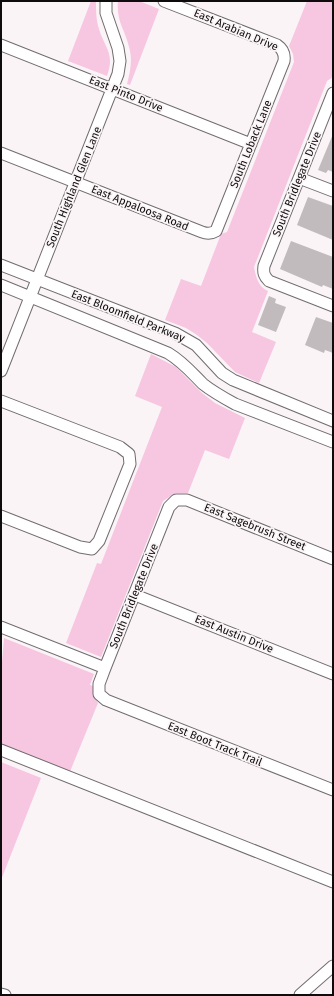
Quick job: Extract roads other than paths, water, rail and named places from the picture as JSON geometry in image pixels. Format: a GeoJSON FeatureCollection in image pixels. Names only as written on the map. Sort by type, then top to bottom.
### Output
{"type":"FeatureCollection","features":[{"type":"Feature","properties":{"kind":"street","name":"South Highland Glen Lane"},"geometry":{"type":"LineString","coordinates":[[1,371],[118,74],[120,61],[118,48],[106,13],[106,1]]}},
{"type":"Feature","properties":{"kind":"street","name":"East Arabian Drive"},"geometry":{"type":"LineString","coordinates":[[164,1],[277,45],[284,52]]}},
{"type":"Feature","properties":{"kind":"street","name":"East Pinto Drive"},"geometry":{"type":"LineString","coordinates":[[1,45],[251,144]]}},
{"type":"Feature","properties":{"kind":"street","name":"South Loback Lane"},"geometry":{"type":"LineString","coordinates":[[213,233],[218,227],[284,61],[284,52]]}},
{"type":"Feature","properties":{"kind":"street","name":"South Bridlegate Drive"},"geometry":{"type":"LineString","coordinates":[[333,93],[264,266],[264,276],[269,281],[333,306]]}},
{"type":"Feature","properties":{"kind":"street","name":"East Appaloosa Road"},"geometry":{"type":"LineString","coordinates":[[1,153],[202,232],[213,233]]}},
{"type":"Feature","properties":{"kind":"street"},"geometry":{"type":"LineString","coordinates":[[299,178],[333,191]]}},
{"type":"Feature","properties":{"kind":"street","name":"East Bloomfield Parkway"},"geometry":{"type":"LineString","coordinates":[[1,265],[175,333],[196,345],[222,373],[233,380],[333,420]]}},
{"type":"Feature","properties":{"kind":"street","name":"East Bloomfield Parkway"},"geometry":{"type":"LineString","coordinates":[[1,285],[168,353],[184,364],[204,384],[223,398],[333,442]]}},
{"type":"Feature","properties":{"kind":"street"},"geometry":{"type":"LineString","coordinates":[[1,401],[120,448],[129,454],[130,464],[99,541],[92,549],[80,547],[1,516]]}},
{"type":"Feature","properties":{"kind":"street","name":"South Bridlegate Drive"},"geometry":{"type":"LineString","coordinates":[[99,694],[99,684],[105,668],[169,507],[176,500]]}},
{"type":"Feature","properties":{"kind":"street","name":"East Sagebrush Street"},"geometry":{"type":"LineString","coordinates":[[176,500],[187,500],[333,559]]}},
{"type":"Feature","properties":{"kind":"street","name":"East Austin Drive"},"geometry":{"type":"LineString","coordinates":[[135,595],[333,674]]}},
{"type":"Feature","properties":{"kind":"street"},"geometry":{"type":"LineString","coordinates":[[1,627],[105,668]]}},
{"type":"Feature","properties":{"kind":"street","name":"East Boot Track Trail"},"geometry":{"type":"LineString","coordinates":[[99,694],[106,700],[333,790]]}},
{"type":"Feature","properties":{"kind":"street"},"geometry":{"type":"LineString","coordinates":[[1,750],[333,882]]}},
{"type":"Feature","properties":{"kind":"street"},"geometry":{"type":"LineString","coordinates":[[300,995],[333,966]]}}]}
